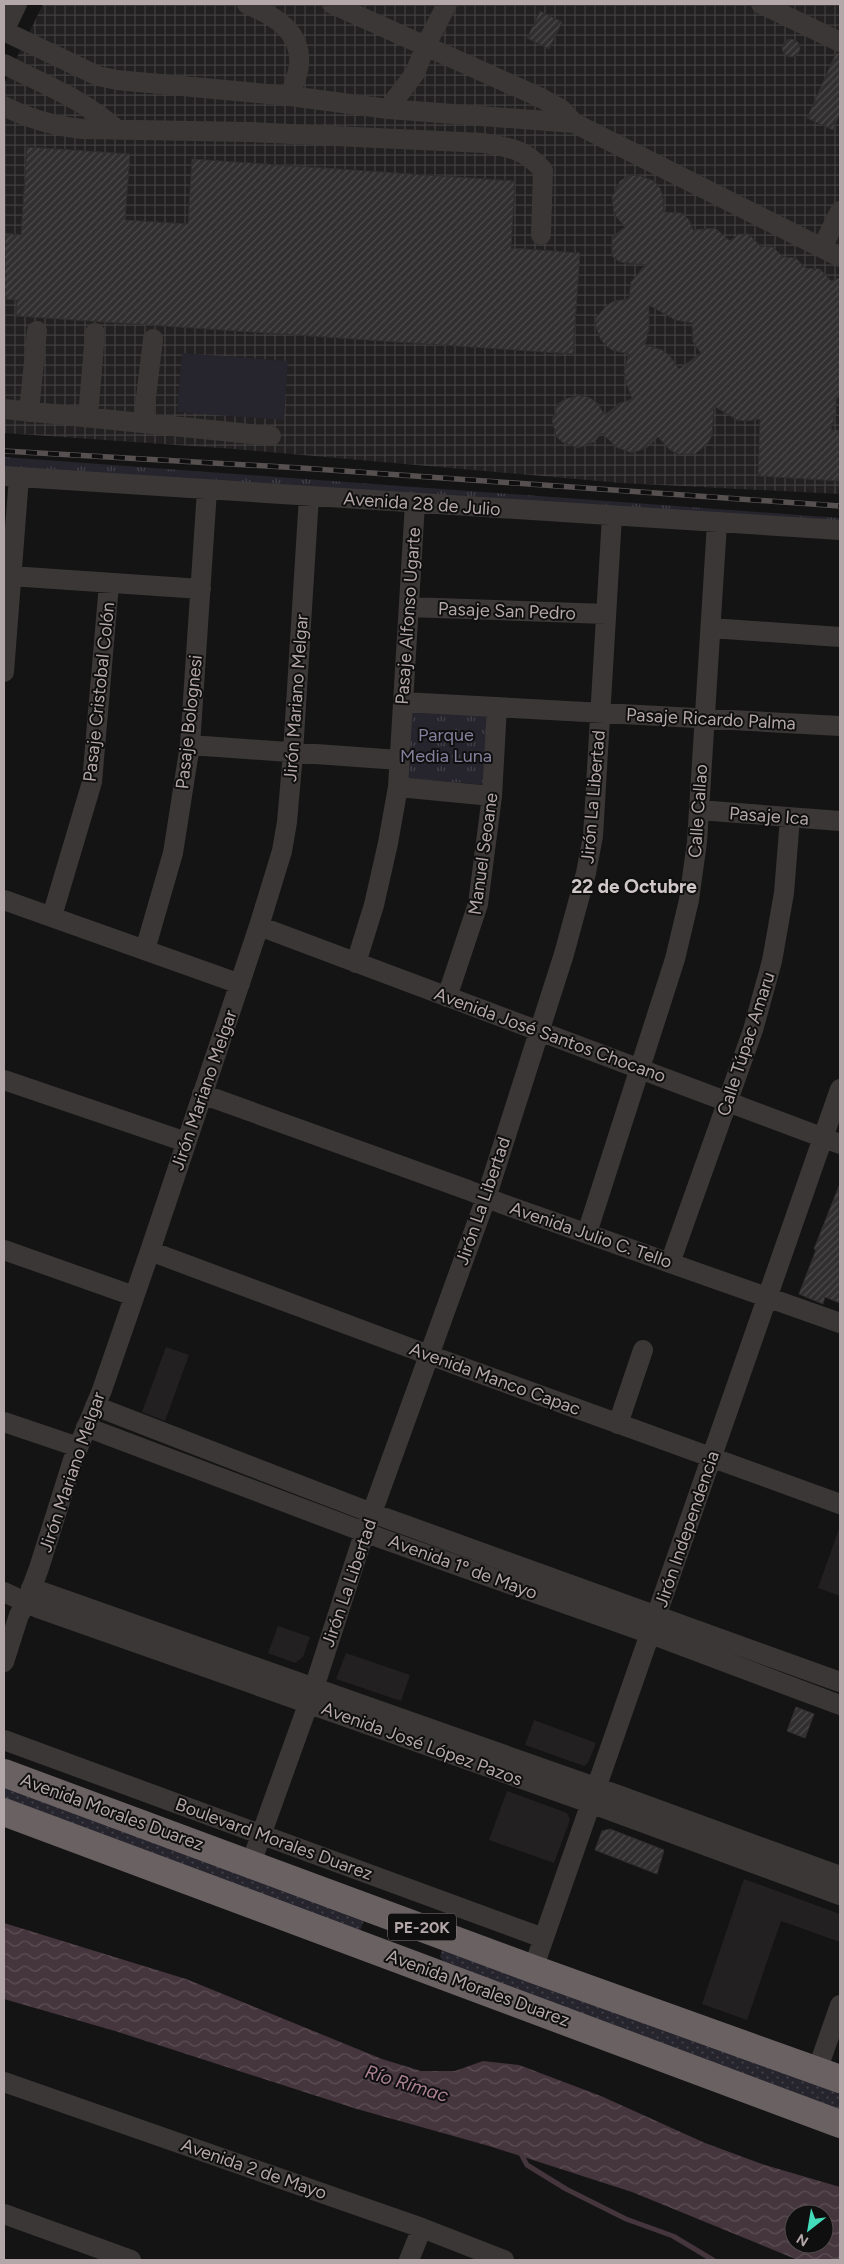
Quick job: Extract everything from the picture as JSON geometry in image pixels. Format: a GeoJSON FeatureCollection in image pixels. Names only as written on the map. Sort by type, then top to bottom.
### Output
{"type":"FeatureCollection","features":[{"type":"Feature","properties":{"kind":"highway","name":"Avenida Morales Duarez"},"geometry":{"type":"LineString","coordinates":[[4,1773],[533,1969],[829,2075]]}},
{"type":"Feature","properties":{"kind":"highway","name":"Avenida Morales Duarez"},"geometry":{"type":"LineString","coordinates":[[4,1812],[840,2124]]}},
{"type":"Feature","properties":{"kind":"highway"},"geometry":{"type":"LineString","coordinates":[[375,1950],[386,1914]]}},
{"type":"Feature","properties":{"kind":"street"},"geometry":{"type":"LineString","coordinates":[[17,4],[4,31],[52,56],[98,76],[117,80],[290,96],[388,109],[574,123]]}},
{"type":"Feature","properties":{"kind":"street"},"geometry":{"type":"LineString","coordinates":[[247,4],[269,13],[286,26],[298,45],[298,65],[290,96]]}},
{"type":"Feature","properties":{"kind":"street"},"geometry":{"type":"LineString","coordinates":[[332,4],[539,97],[561,109],[574,123],[840,257]]}},
{"type":"Feature","properties":{"kind":"street"},"geometry":{"type":"LineString","coordinates":[[388,109],[415,72],[426,45],[447,4]]}},
{"type":"Feature","properties":{"kind":"street"},"geometry":{"type":"LineString","coordinates":[[761,4],[840,42]]}},
{"type":"Feature","properties":{"kind":"street"},"geometry":{"type":"LineString","coordinates":[[4,64],[67,94],[98,112],[116,129]]}},
{"type":"Feature","properties":{"kind":"street"},"geometry":{"type":"LineString","coordinates":[[4,106],[66,127],[250,132],[484,143],[514,148],[530,156],[543,170],[541,235]]}},
{"type":"Feature","properties":{"kind":"street"},"geometry":{"type":"LineString","coordinates":[[822,248],[840,211]]}},
{"type":"Feature","properties":{"kind":"street"},"geometry":{"type":"LineString","coordinates":[[29,412],[37,331]]}},
{"type":"Feature","properties":{"kind":"street"},"geometry":{"type":"LineString","coordinates":[[88,418],[95,333]]}},
{"type":"Feature","properties":{"kind":"street"},"geometry":{"type":"LineString","coordinates":[[143,423],[153,339]]}},
{"type":"Feature","properties":{"kind":"street"},"geometry":{"type":"LineString","coordinates":[[4,409],[271,436]]}},
{"type":"Feature","properties":{"kind":"street"},"geometry":{"type":"LineString","coordinates":[[4,672],[12,576],[11,477]]}},
{"type":"Feature","properties":{"kind":"street","name":"Avenida 28 de Julio"},"geometry":{"type":"LineString","coordinates":[[11,477],[840,530]]}},
{"type":"Feature","properties":{"kind":"street","name":"Pasaje Bolognesi"},"geometry":{"type":"LineString","coordinates":[[145,950],[172,853],[190,745],[207,490]]}},
{"type":"Feature","properties":{"kind":"street","name":"Jirón Mariano Melgar"},"geometry":{"type":"LineString","coordinates":[[4,1662],[20,1615],[29,1596],[78,1447],[95,1406],[150,1251],[240,984],[282,851],[287,822],[293,753],[309,496]]}},
{"type":"Feature","properties":{"kind":"street","name":"Pasaje Alfonso Ugarte"},"geometry":{"type":"LineString","coordinates":[[356,963],[374,905],[398,787],[415,503]]}},
{"type":"Feature","properties":{"kind":"street","name":"Jirón La Libertad"},"geometry":{"type":"LineString","coordinates":[[251,1863],[311,1696],[365,1532],[486,1198],[564,954],[586,873],[592,836],[612,516]]}},
{"type":"Feature","properties":{"kind":"street","name":"Calle Callao"},"geometry":{"type":"LineString","coordinates":[[587,1233],[674,959],[689,900],[697,842],[718,523]]}},
{"type":"Feature","properties":{"kind":"street"},"geometry":{"type":"LineString","coordinates":[[12,576],[201,589]]}},
{"type":"Feature","properties":{"kind":"street","name":"Pasaje Cristobal Colón"},"geometry":{"type":"LineString","coordinates":[[52,916],[92,782],[110,584]]}},
{"type":"Feature","properties":{"kind":"street","name":"Pasaje San Pedro"},"geometry":{"type":"LineString","coordinates":[[409,607],[606,614]]}},
{"type":"Feature","properties":{"kind":"street"},"geometry":{"type":"LineString","coordinates":[[710,628],[840,637]]}},
{"type":"Feature","properties":{"kind":"street","name":"Pasaje Ricardo Palma"},"geometry":{"type":"LineString","coordinates":[[403,702],[840,726]]}},
{"type":"Feature","properties":{"kind":"street","name":"Manuel Seoane"},"geometry":{"type":"LineString","coordinates":[[447,997],[478,904],[492,796],[497,707]]}},
{"type":"Feature","properties":{"kind":"street"},"geometry":{"type":"LineString","coordinates":[[190,745],[399,760]]}},
{"type":"Feature","properties":{"kind":"street"},"geometry":{"type":"LineString","coordinates":[[398,787],[492,796]]}},
{"type":"Feature","properties":{"kind":"street","name":"Pasaje Ica"},"geometry":{"type":"LineString","coordinates":[[699,810],[840,822]]}},
{"type":"Feature","properties":{"kind":"street","name":"Calle Túpac Amaru"},"geometry":{"type":"LineString","coordinates":[[670,1263],[753,1030],[772,961],[784,893],[790,818]]}},
{"type":"Feature","properties":{"kind":"street"},"geometry":{"type":"LineString","coordinates":[[4,900],[240,984]]}},
{"type":"Feature","properties":{"kind":"street","name":"Avenida José Santos Chocano"},"geometry":{"type":"LineString","coordinates":[[259,926],[832,1141]]}},
{"type":"Feature","properties":{"kind":"street"},"geometry":{"type":"LineString","coordinates":[[4,1080],[186,1142]]}},
{"type":"Feature","properties":{"kind":"street","name":"Jirón Independencia"},"geometry":{"type":"LineString","coordinates":[[533,1969],[768,1297],[832,1141],[840,1089]]}},
{"type":"Feature","properties":{"kind":"street","name":"Avenida Julio C. Tello"},"geometry":{"type":"LineString","coordinates":[[202,1094],[486,1198],[840,1323]]}},
{"type":"Feature","properties":{"kind":"street"},"geometry":{"type":"LineString","coordinates":[[4,1250],[134,1296]]}},
{"type":"Feature","properties":{"kind":"street","name":"Avenida Manco Capac"},"geometry":{"type":"LineString","coordinates":[[150,1251],[428,1355],[840,1504]]}},
{"type":"Feature","properties":{"kind":"street"},"geometry":{"type":"LineString","coordinates":[[618,1424],[643,1350]]}},
{"type":"Feature","properties":{"kind":"street","name":"Avenida 1º de Mayo"},"geometry":{"type":"LineString","coordinates":[[95,1406],[654,1625],[840,1704]]}},
{"type":"Feature","properties":{"kind":"street"},"geometry":{"type":"LineString","coordinates":[[4,1422],[78,1447]]}},
{"type":"Feature","properties":{"kind":"street","name":"Avenida 1º de Mayo"},"geometry":{"type":"LineString","coordinates":[[86,1427],[365,1532],[654,1625],[840,1682]]}},
{"type":"Feature","properties":{"kind":"street","name":"Avenida José López Pazos"},"geometry":{"type":"LineString","coordinates":[[4,1592],[29,1596],[593,1795],[840,1876]]}},
{"type":"Feature","properties":{"kind":"street","name":"Boulevard Morales Duarez"},"geometry":{"type":"LineString","coordinates":[[4,1740],[543,1938]]}},
{"type":"Feature","properties":{"kind":"street","name":"Avenida José López Pazos"},"geometry":{"type":"LineString","coordinates":[[593,1795],[840,1895]]}},
{"type":"Feature","properties":{"kind":"street"},"geometry":{"type":"LineString","coordinates":[[829,2075],[840,2004]]}},
{"type":"Feature","properties":{"kind":"street","name":"Avenida 2 de Mayo"},"geometry":{"type":"LineString","coordinates":[[4,2082],[422,2228],[504,2260]]}},
{"type":"Feature","properties":{"kind":"street"},"geometry":{"type":"LineString","coordinates":[[4,2214],[130,2260]]}},
{"type":"Feature","properties":{"kind":"street"},"geometry":{"type":"LineString","coordinates":[[409,2260],[422,2228]]}},
{"type":"Feature","properties":{"kind":"shaded area"},"geometry":{"type":"Polygon","coordinates":[[[43,4],[840,4],[840,494],[621,483],[234,449],[4,433],[4,84],[43,4]]]}},
{"type":"Feature","properties":{"kind":"shaded area"},"geometry":{"type":"Polygon","coordinates":[[[166,1347],[189,1355],[165,1421],[142,1412],[166,1347]]]}},
{"type":"Feature","properties":{"kind":"shaded area"},"geometry":{"type":"Polygon","coordinates":[[[840,1526],[840,1596],[818,1588],[840,1526]]]}},
{"type":"Feature","properties":{"kind":"shaded area"},"geometry":{"type":"Polygon","coordinates":[[[278,1626],[310,1637],[303,1657],[295,1663],[268,1653],[278,1626]]]}},
{"type":"Feature","properties":{"kind":"shaded area"},"geometry":{"type":"Polygon","coordinates":[[[346,1653],[410,1675],[401,1701],[336,1679],[346,1653]]]}},
{"type":"Feature","properties":{"kind":"shaded area"},"geometry":{"type":"Polygon","coordinates":[[[534,1720],[596,1743],[588,1763],[584,1766],[525,1745],[534,1720]]]}},
{"type":"Feature","properties":{"kind":"shaded area"},"geometry":{"type":"Polygon","coordinates":[[[507,1791],[567,1813],[570,1820],[554,1863],[489,1840],[507,1791]]]}},
{"type":"Feature","properties":{"kind":"shaded area"},"geometry":{"type":"Polygon","coordinates":[[[744,1879],[840,1914],[840,1942],[781,1921],[747,2020],[702,2004],[744,1879]]]}},
{"type":"Feature","properties":{"kind":"green space"},"geometry":{"type":"Polygon","coordinates":[[[182,353],[288,361],[284,420],[177,412],[182,353]]]}},
{"type":"Feature","properties":{"kind":"green space"},"geometry":{"type":"Polygon","coordinates":[[[4,457],[840,518],[840,530],[4,467],[4,457]]]}},
{"type":"Feature","properties":{"kind":"green space","name":"Parque Media Luna"},"geometry":{"type":"Polygon","coordinates":[[[411,706],[491,712],[485,785],[407,778],[411,706]]]}},
{"type":"Feature","properties":{"kind":"green space"},"geometry":{"type":"Polygon","coordinates":[[[4,1782],[366,1914],[360,1931],[4,1803],[4,1782]]]}},
{"type":"Feature","properties":{"kind":"green space"},"geometry":{"type":"Polygon","coordinates":[[[442,1950],[840,2092],[840,2109],[445,1963],[440,1957],[442,1950]]]}},
{"type":"Feature","properties":{"kind":"water","name":"Río Rímac"},"geometry":{"type":"Polygon","coordinates":[[[4,1923],[186,1979],[382,2059],[421,2071],[455,2071],[483,2061],[519,2065],[601,2096],[705,2143],[765,2165],[840,2187],[840,2260],[798,2260],[632,2192],[489,2146],[357,2109],[115,2031],[4,1999],[4,1923]]]}},
{"type":"Feature","properties":{"kind":"building"},"geometry":{"type":"Polygon","coordinates":[[[540,11],[562,22],[549,49],[527,38],[540,11]]]}},
{"type":"Feature","properties":{"kind":"building"},"geometry":{"type":"Polygon","coordinates":[[[791,39],[797,42],[800,48],[797,54],[791,57],[785,54],[782,48],[785,42],[791,39]]]}},
{"type":"Feature","properties":{"kind":"building"},"geometry":{"type":"Polygon","coordinates":[[[836,53],[840,54],[840,113],[833,130],[807,118],[836,53]]]}},
{"type":"Feature","properties":{"kind":"building"},"geometry":{"type":"Polygon","coordinates":[[[27,147],[130,154],[125,220],[188,224],[192,159],[515,181],[511,248],[580,253],[573,354],[16,316],[17,300],[4,299],[4,233],[21,235],[27,147]]]}},
{"type":"Feature","properties":{"kind":"building"},"geometry":{"type":"Polygon","coordinates":[[[637,175],[654,181],[660,188],[663,197],[664,212],[682,213],[689,220],[693,230],[715,228],[730,241],[739,234],[749,234],[760,246],[773,247],[783,257],[796,258],[805,268],[820,269],[831,281],[840,278],[840,397],[836,399],[836,411],[831,430],[840,430],[840,481],[758,476],[760,419],[737,420],[714,406],[712,435],[708,443],[695,454],[678,454],[670,450],[658,437],[648,447],[632,453],[616,447],[602,433],[594,442],[578,448],[562,442],[556,436],[552,420],[558,404],[565,399],[581,395],[590,398],[597,403],[605,415],[618,404],[632,399],[624,371],[629,354],[612,350],[605,345],[600,338],[594,321],[606,306],[614,301],[629,299],[631,282],[645,265],[620,262],[612,256],[612,237],[625,227],[614,214],[612,197],[620,181],[628,176],[637,175]],[[649,305],[649,329],[645,345],[662,350],[669,355],[679,369],[701,353],[693,342],[692,323],[675,320],[649,305]]]}},
{"type":"Feature","properties":{"kind":"building"},"geometry":{"type":"Polygon","coordinates":[[[839,1186],[840,1303],[825,1297],[823,1304],[799,1294],[816,1250],[814,1249],[839,1186]]]}},
{"type":"Feature","properties":{"kind":"building"},"geometry":{"type":"Polygon","coordinates":[[[796,1707],[814,1714],[805,1738],[787,1731],[796,1707]]]}},
{"type":"Feature","properties":{"kind":"building"},"geometry":{"type":"Polygon","coordinates":[[[610,1829],[664,1850],[657,1874],[595,1850],[602,1831],[610,1829]]]}},
{"type":"Feature","properties":{"kind":"waterway"},"geometry":{"type":"LineString","coordinates":[[520,2152],[527,2165],[566,2189],[626,2219],[673,2236],[713,2260]]}},
{"type":"Feature","properties":{"kind":"railway"},"geometry":{"type":"LineString","coordinates":[[4,451],[301,468],[840,506]]}},
{"type":"Feature","properties":{"kind":"district","name":"22 de Octubre"},"geometry":{"type":"Point","coordinates":[634,886]}}]}
